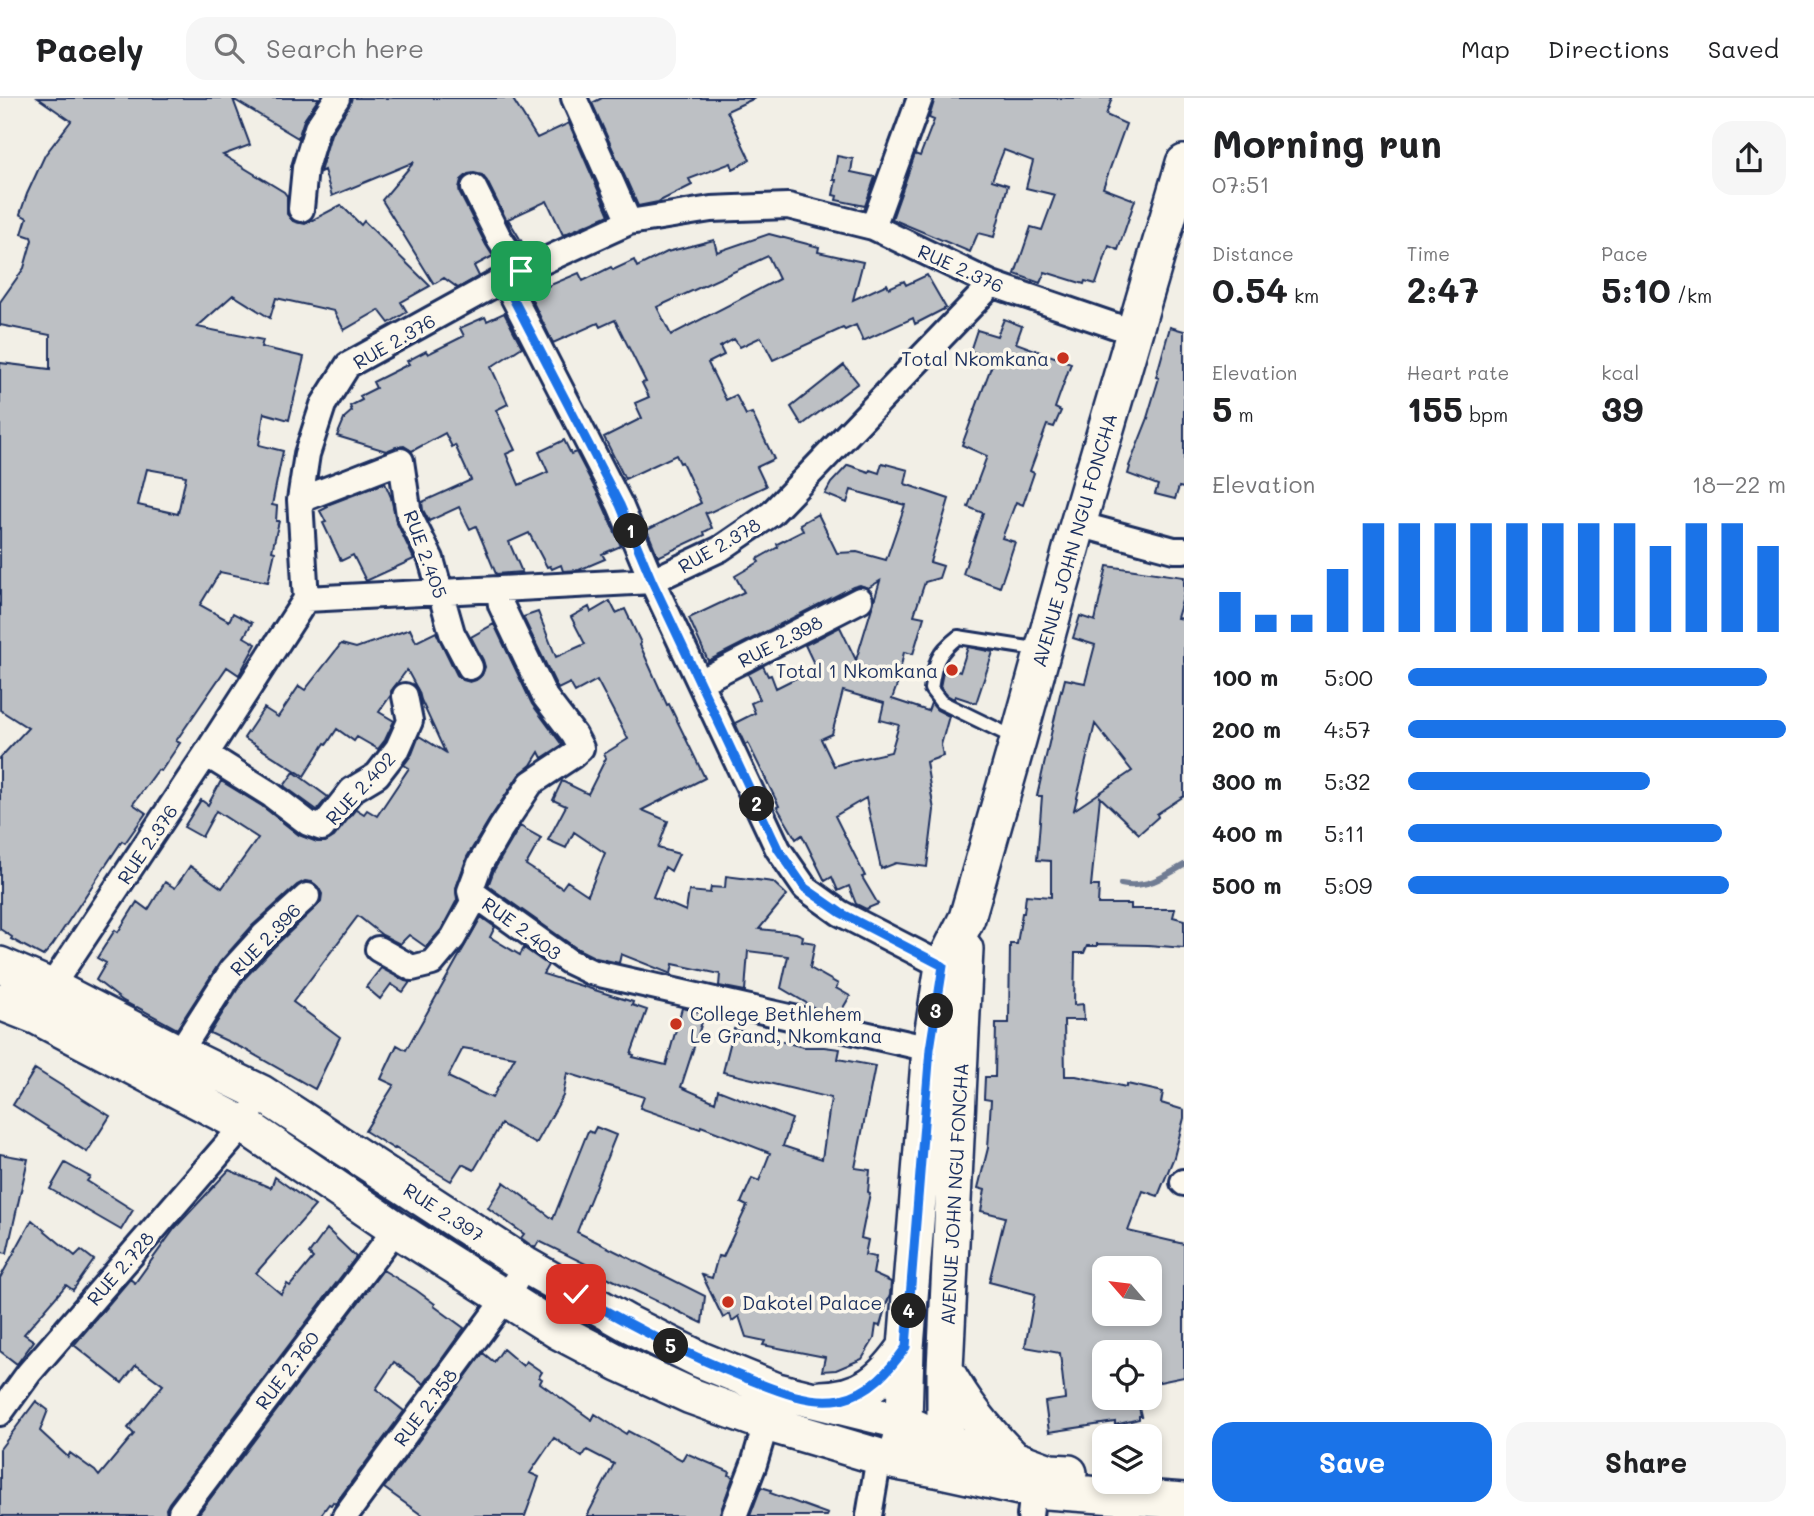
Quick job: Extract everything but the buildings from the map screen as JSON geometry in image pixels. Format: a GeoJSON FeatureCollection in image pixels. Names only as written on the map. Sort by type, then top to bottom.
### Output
{"type":"FeatureCollection","features":[{"type":"Feature","properties":{"kind":"main road","name":"AVENUE JOHN NGU FONCHA"},"geometry":{"type":"LineString","coordinates":[[888,1460],[904,1422],[906,1347],[930,1049],[943,966],[967,918],[1077,524],[1184,163]]}},
{"type":"Feature","properties":{"kind":"main road","name":"AVENUE JOHN NGU FONCHA"},"geometry":{"type":"LineString","coordinates":[[941,1455],[967,918]]}},
{"type":"Feature","properties":{"kind":"main road","name":"RUE 2.397"},"geometry":{"type":"LineString","coordinates":[[0,965],[45,1002],[244,1125],[396,1229],[558,1331],[619,1363],[691,1396],[766,1423],[888,1460],[941,1455]]}},
{"type":"Feature","properties":{"kind":"main road","name":"RUE 2.397"},"geometry":{"type":"LineString","coordinates":[[0,1002],[45,1002],[179,1053],[261,1093],[525,1265],[627,1323],[701,1360],[777,1391],[904,1422],[941,1455]]}},
{"type":"Feature","properties":{"kind":"main road"},"geometry":{"type":"LineString","coordinates":[[813,1400],[840,1399],[853,1395],[892,1368],[906,1347]]}},
{"type":"Feature","properties":{"kind":"main road"},"geometry":{"type":"LineString","coordinates":[[945,1369],[973,1414],[1014,1459]]}},
{"type":"Feature","properties":{"kind":"main road"},"geometry":{"type":"LineString","coordinates":[[941,1455],[1014,1459],[1050,1472],[1092,1474]]}},
{"type":"Feature","properties":{"kind":"main road"},"geometry":{"type":"LineString","coordinates":[[941,1455],[1032,1503],[1184,1501]]}},
{"type":"Feature","properties":{"kind":"main road"},"geometry":{"type":"LineString","coordinates":[[1162,1475],[1184,1476]]}},
{"type":"Feature","properties":{"kind":"street"},"geometry":{"type":"LineString","coordinates":[[301,209],[305,167],[317,128],[337,98]]}},
{"type":"Feature","properties":{"kind":"street"},"geometry":{"type":"LineString","coordinates":[[873,227],[920,98]]}},
{"type":"Feature","properties":{"kind":"street"},"geometry":{"type":"LineString","coordinates":[[581,101],[629,222]]}},
{"type":"Feature","properties":{"kind":"street"},"geometry":{"type":"LineString","coordinates":[[474,188],[620,505],[652,581],[778,849],[805,888],[841,913],[943,966]]}},
{"type":"Feature","properties":{"kind":"street","name":"RUE 2.376"},"geometry":{"type":"LineString","coordinates":[[45,1002],[306,599],[300,500],[307,454],[323,405],[348,365],[512,275],[629,222],[711,209],[788,206],[873,227],[992,284],[1133,332]]}},
{"type":"Feature","properties":{"kind":"street","name":"RUE 2.378"},"geometry":{"type":"LineString","coordinates":[[306,599],[652,581],[720,549],[771,514],[992,284]]}},
{"type":"Feature","properties":{"kind":"street","name":"RUE 2.405"},"geometry":{"type":"LineString","coordinates":[[300,500],[401,461],[409,514],[430,559],[452,633],[470,667]]}},
{"type":"Feature","properties":{"kind":"street"},"geometry":{"type":"LineString","coordinates":[[1077,524],[1174,550],[1184,550]]}},
{"type":"Feature","properties":{"kind":"street","name":"RUE 2.403"},"geometry":{"type":"LineString","coordinates":[[499,589],[501,605],[545,697],[581,748],[531,783],[480,864],[470,891],[568,961],[591,972],[930,1049]]}},
{"type":"Feature","properties":{"kind":"street","name":"RUE 2.398"},"geometry":{"type":"LineString","coordinates":[[700,682],[860,600]]}},
{"type":"Feature","properties":{"kind":"street","name":"RUE 2.402"},"geometry":{"type":"LineString","coordinates":[[206,754],[270,794],[308,823],[322,828],[352,790],[377,775],[398,748],[410,721],[405,696]]}},
{"type":"Feature","properties":{"kind":"street"},"geometry":{"type":"LineString","coordinates":[[378,949],[412,968],[432,963],[453,938],[472,902],[470,891]]}},
{"type":"Feature","properties":{"kind":"street","name":"RUE 2.396"},"geometry":{"type":"LineString","coordinates":[[179,1053],[232,970],[263,936],[307,896]]}},
{"type":"Feature","properties":{"kind":"street","name":"RUE 2.728"},"geometry":{"type":"LineString","coordinates":[[3,1403],[244,1125],[261,1093]]}},
{"type":"Feature","properties":{"kind":"street","name":"RUE 2.760"},"geometry":{"type":"LineString","coordinates":[[181,1512],[396,1229]]}},
{"type":"Feature","properties":{"kind":"street","name":"RUE 2.758"},"geometry":{"type":"LineString","coordinates":[[345,1516],[505,1298],[525,1265]]}},
{"type":"Feature","properties":{"kind":"street"},"geometry":{"type":"LineString","coordinates":[[734,1516],[766,1423]]}},
{"type":"Feature","properties":{"kind":"street"},"geometry":{"type":"LineString","coordinates":[[869,1516],[888,1460]]}},
{"type":"Feature","properties":{"kind":"lane"},"geometry":{"type":"LineString","coordinates":[[1018,740],[941,702],[931,689],[935,665],[945,647],[958,637],[1043,650]]}},
{"type":"Feature","properties":{"kind":"waterway"},"geometry":{"type":"LineString","coordinates":[[1121,884],[1146,883],[1162,878],[1184,865]]}},
{"type":"Feature","properties":{"kind":"place","name":"Total Nkomkana"},"geometry":{"type":"Point","coordinates":[1063,358]}},
{"type":"Feature","properties":{"kind":"place","name":"Total 1 Nkomkana"},"geometry":{"type":"Point","coordinates":[952,670]}},
{"type":"Feature","properties":{"kind":"place","name":"College Bethlehem Le Grand, Nkomkana"},"geometry":{"type":"Point","coordinates":[676,1024]}},
{"type":"Feature","properties":{"kind":"place","name":"Dakotel Palace"},"geometry":{"type":"Point","coordinates":[728,1302]}},
{"type":"Feature","properties":{"kind":"route"},"geometry":{"type":"LineString","coordinates":[[521,271],[503,279],[620,505],[652,581],[778,849],[805,888],[841,913],[943,966],[930,1049],[906,1347],[892,1368],[853,1395],[840,1399],[813,1400],[777,1391],[701,1360],[576,1294]]}}]}
